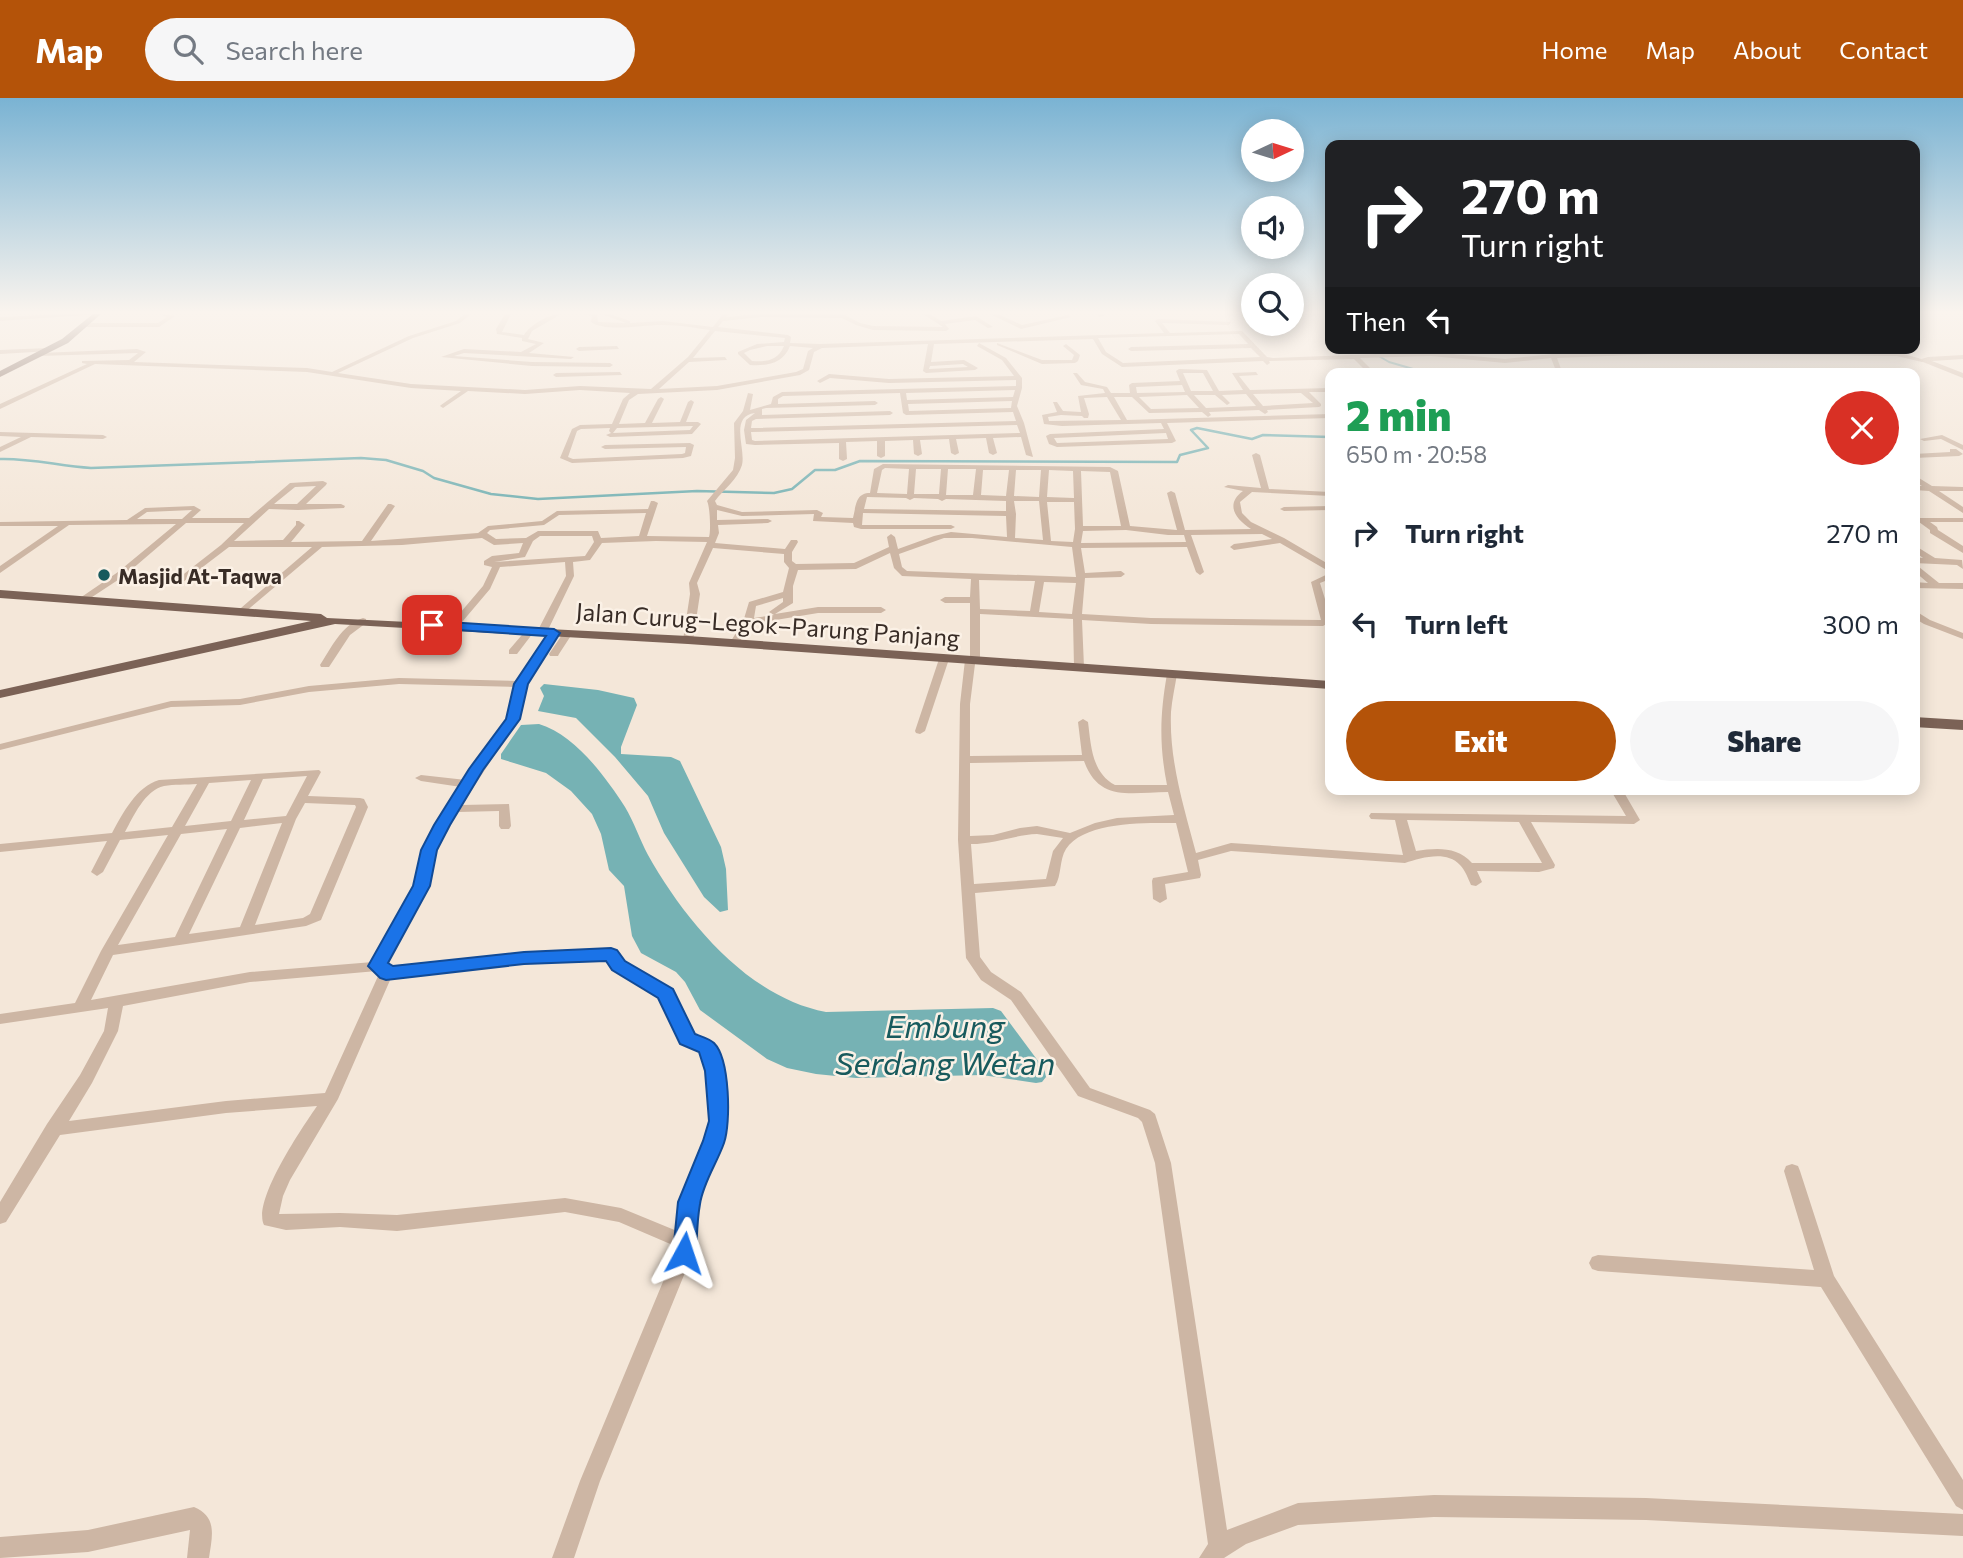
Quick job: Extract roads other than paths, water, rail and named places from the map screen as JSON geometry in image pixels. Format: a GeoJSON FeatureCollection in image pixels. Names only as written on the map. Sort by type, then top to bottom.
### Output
{"type":"FeatureCollection","features":[{"type":"Feature","properties":{"kind":"main road"},"geometry":{"type":"LineString","coordinates":[[0,594],[244,610],[335,620]]}},
{"type":"Feature","properties":{"kind":"main road","name":"Jalan Curug–Legok–Parung Panjang"},"geometry":{"type":"LineString","coordinates":[[0,694],[335,620],[688,640],[1325,685]]}},
{"type":"Feature","properties":{"kind":"main road"},"geometry":{"type":"LineString","coordinates":[[1920,722],[1963,725]]}},
{"type":"Feature","properties":{"kind":"street"},"geometry":{"type":"LineString","coordinates":[[0,407],[53,382]]}},
{"type":"Feature","properties":{"kind":"street"},"geometry":{"type":"LineString","coordinates":[[387,382],[467,389],[551,391],[580,388],[638,392],[727,387],[756,382]]}},
{"type":"Feature","properties":{"kind":"street"},"geometry":{"type":"LineString","coordinates":[[551,391],[554,382]]}},
{"type":"Feature","properties":{"kind":"street"},"geometry":{"type":"LineString","coordinates":[[652,391],[662,382]]}},
{"type":"Feature","properties":{"kind":"street"},"geometry":{"type":"LineString","coordinates":[[827,382],[848,382]]}},
{"type":"Feature","properties":{"kind":"street"},"geometry":{"type":"LineString","coordinates":[[887,382],[890,392]]}},
{"type":"Feature","properties":{"kind":"street"},"geometry":{"type":"LineString","coordinates":[[1019,382],[1017,410],[1030,455]]}},
{"type":"Feature","properties":{"kind":"street"},"geometry":{"type":"LineString","coordinates":[[1082,382],[1102,386],[1125,422]]}},
{"type":"Feature","properties":{"kind":"street"},"geometry":{"type":"LineString","coordinates":[[1210,382],[1227,403]]}},
{"type":"Feature","properties":{"kind":"street"},"geometry":{"type":"LineString","coordinates":[[1240,382],[1270,418]]}},
{"type":"Feature","properties":{"kind":"street"},"geometry":{"type":"LineString","coordinates":[[1269,382],[1276,392]]}},
{"type":"Feature","properties":{"kind":"street"},"geometry":{"type":"LineString","coordinates":[[1212,419],[1204,410],[1189,394],[1185,383],[1133,384],[1134,395],[1149,413],[1177,410],[1204,410],[1291,407],[1319,405],[1303,391]]}},
{"type":"Feature","properties":{"kind":"street"},"geometry":{"type":"LineString","coordinates":[[774,406],[775,398],[782,394],[1019,388]]}},
{"type":"Feature","properties":{"kind":"street"},"geometry":{"type":"LineString","coordinates":[[443,406],[467,389]]}},
{"type":"Feature","properties":{"kind":"street"},"geometry":{"type":"LineString","coordinates":[[1325,389],[1080,397],[1086,415],[1044,415],[1048,424],[1325,416]]}},
{"type":"Feature","properties":{"kind":"street"},"geometry":{"type":"LineString","coordinates":[[903,391],[906,413]]}},
{"type":"Feature","properties":{"kind":"street"},"geometry":{"type":"LineString","coordinates":[[610,435],[692,432],[698,424],[682,422],[614,425],[574,430],[565,460],[683,456],[689,453],[691,444],[684,443],[604,448],[614,425],[626,399],[638,392]]}},
{"type":"Feature","properties":{"kind":"street"},"geometry":{"type":"LineString","coordinates":[[875,392],[876,414]]}},
{"type":"Feature","properties":{"kind":"street"},"geometry":{"type":"LineString","coordinates":[[746,412],[750,394]]}},
{"type":"Feature","properties":{"kind":"street"},"geometry":{"type":"LineString","coordinates":[[1283,397],[1291,407]]}},
{"type":"Feature","properties":{"kind":"street"},"geometry":{"type":"LineString","coordinates":[[648,424],[661,399]]}},
{"type":"Feature","properties":{"kind":"street"},"geometry":{"type":"LineString","coordinates":[[904,402],[1016,399]]}},
{"type":"Feature","properties":{"kind":"street"},"geometry":{"type":"LineString","coordinates":[[1171,400],[1177,410]]}},
{"type":"Feature","properties":{"kind":"street"},"geometry":{"type":"LineString","coordinates":[[682,422],[691,402]]}},
{"type":"Feature","properties":{"kind":"street"},"geometry":{"type":"LineString","coordinates":[[875,403],[762,407],[758,414],[748,420],[750,443],[1024,435]]}},
{"type":"Feature","properties":{"kind":"street"},"geometry":{"type":"LineString","coordinates":[[1055,403],[1061,414]]}},
{"type":"Feature","properties":{"kind":"street"},"geometry":{"type":"LineString","coordinates":[[688,640],[694,583],[711,543],[714,507],[711,501],[735,472],[738,463],[735,431],[741,415],[746,412],[876,414],[1017,410]]}},
{"type":"Feature","properties":{"kind":"street"},"geometry":{"type":"LineString","coordinates":[[890,413],[893,439]]}},
{"type":"Feature","properties":{"kind":"street"},"geometry":{"type":"LineString","coordinates":[[1163,421],[1172,438],[1168,442],[1057,444],[1053,443],[1050,436],[1168,431]]}},
{"type":"Feature","properties":{"kind":"street"},"geometry":{"type":"LineString","coordinates":[[747,430],[1021,423]]}},
{"type":"Feature","properties":{"kind":"street"},"geometry":{"type":"LineString","coordinates":[[0,450],[45,428]]}},
{"type":"Feature","properties":{"kind":"street"},"geometry":{"type":"LineString","coordinates":[[0,435],[103,437]]}},
{"type":"Feature","properties":{"kind":"street"},"geometry":{"type":"LineString","coordinates":[[989,436],[993,453]]}},
{"type":"Feature","properties":{"kind":"street"},"geometry":{"type":"LineString","coordinates":[[952,437],[955,453]]}},
{"type":"Feature","properties":{"kind":"street"},"geometry":{"type":"LineString","coordinates":[[1923,439],[1942,437],[1963,448]]}},
{"type":"Feature","properties":{"kind":"street"},"geometry":{"type":"LineString","coordinates":[[916,438],[918,454]]}},
{"type":"Feature","properties":{"kind":"street"},"geometry":{"type":"LineString","coordinates":[[881,439],[881,456]]}},
{"type":"Feature","properties":{"kind":"street"},"geometry":{"type":"LineString","coordinates":[[842,440],[843,459]]}},
{"type":"Feature","properties":{"kind":"street"},"geometry":{"type":"LineString","coordinates":[[1920,456],[1959,454],[1953,451]]}},
{"type":"Feature","properties":{"kind":"street"},"geometry":{"type":"LineString","coordinates":[[1256,455],[1266,491]]}},
{"type":"Feature","properties":{"kind":"street"},"geometry":{"type":"LineString","coordinates":[[910,498],[913,466]]}},
{"type":"Feature","properties":{"kind":"street"},"geometry":{"type":"LineString","coordinates":[[942,499],[945,466]]}},
{"type":"Feature","properties":{"kind":"street"},"geometry":{"type":"LineString","coordinates":[[977,498],[980,466]]}},
{"type":"Feature","properties":{"kind":"street"},"geometry":{"type":"LineString","coordinates":[[873,496],[879,468],[980,466],[1114,471],[1126,528]]}},
{"type":"Feature","properties":{"kind":"street"},"geometry":{"type":"LineString","coordinates":[[1011,539],[1010,498],[1013,467]]}},
{"type":"Feature","properties":{"kind":"street"},"geometry":{"type":"LineString","coordinates":[[1045,468],[1047,542]]}},
{"type":"Feature","properties":{"kind":"street"},"geometry":{"type":"LineString","coordinates":[[1077,468],[1079,667]]}},
{"type":"Feature","properties":{"kind":"street"},"geometry":{"type":"LineString","coordinates":[[1920,481],[1963,511]]}},
{"type":"Feature","properties":{"kind":"street"},"geometry":{"type":"LineString","coordinates":[[183,579],[228,544],[251,520],[293,485],[323,483],[298,508]]}},
{"type":"Feature","properties":{"kind":"street"},"geometry":{"type":"LineString","coordinates":[[1228,487],[1325,494]]}},
{"type":"Feature","properties":{"kind":"street"},"geometry":{"type":"LineString","coordinates":[[1920,488],[1963,489]]}},
{"type":"Feature","properties":{"kind":"street"},"geometry":{"type":"LineString","coordinates":[[1250,490],[1239,496],[1235,505],[1238,516],[1246,524],[1281,540],[1325,572]]}},
{"type":"Feature","properties":{"kind":"street"},"geometry":{"type":"LineString","coordinates":[[1171,493],[1199,572]]}},
{"type":"Feature","properties":{"kind":"street"},"geometry":{"type":"LineString","coordinates":[[1077,500],[862,497],[857,525],[951,531],[1076,544],[1190,544]]}},
{"type":"Feature","properties":{"kind":"street"},"geometry":{"type":"LineString","coordinates":[[951,531],[956,498]]}},
{"type":"Feature","properties":{"kind":"street"},"geometry":{"type":"LineString","coordinates":[[821,499],[817,519],[858,521]]}},
{"type":"Feature","properties":{"kind":"street"},"geometry":{"type":"LineString","coordinates":[[265,508],[341,506]]}},
{"type":"Feature","properties":{"kind":"street"},"geometry":{"type":"LineString","coordinates":[[364,544],[391,506]]}},
{"type":"Feature","properties":{"kind":"street"},"geometry":{"type":"LineString","coordinates":[[481,535],[489,528],[546,523],[557,513],[652,507],[642,539]]}},
{"type":"Feature","properties":{"kind":"street"},"geometry":{"type":"LineString","coordinates":[[714,507],[742,514],[817,512]]}},
{"type":"Feature","properties":{"kind":"street"},"geometry":{"type":"LineString","coordinates":[[1284,509],[1325,508]]}},
{"type":"Feature","properties":{"kind":"street"},"geometry":{"type":"LineString","coordinates":[[83,600],[121,574],[197,509],[142,511],[130,521]]}},
{"type":"Feature","properties":{"kind":"street"},"geometry":{"type":"LineString","coordinates":[[861,511],[1012,514]]}},
{"type":"Feature","properties":{"kind":"street"},"geometry":{"type":"LineString","coordinates":[[713,523],[769,525],[786,512]]}},
{"type":"Feature","properties":{"kind":"street"},"geometry":{"type":"LineString","coordinates":[[0,524],[251,520]]}},
{"type":"Feature","properties":{"kind":"street"},"geometry":{"type":"LineString","coordinates":[[1920,520],[1963,520]]}},
{"type":"Feature","properties":{"kind":"street"},"geometry":{"type":"LineString","coordinates":[[0,570],[69,521]]}},
{"type":"Feature","properties":{"kind":"street"},"geometry":{"type":"LineString","coordinates":[[1920,521],[1963,550]]}},
{"type":"Feature","properties":{"kind":"street"},"geometry":{"type":"LineString","coordinates":[[0,533],[15,523]]}},
{"type":"Feature","properties":{"kind":"street"},"geometry":{"type":"LineString","coordinates":[[284,543],[301,525],[299,523]]}},
{"type":"Feature","properties":{"kind":"street"},"geometry":{"type":"LineString","coordinates":[[1079,529],[1126,528],[1146,533],[1264,531]]}},
{"type":"Feature","properties":{"kind":"street"},"geometry":{"type":"LineString","coordinates":[[794,567],[856,566],[894,550],[909,551],[951,531]]}},
{"type":"Feature","properties":{"kind":"street"},"geometry":{"type":"LineString","coordinates":[[228,544],[364,544],[481,535],[494,541],[528,540],[538,534],[594,533],[599,541]]}},
{"type":"Feature","properties":{"kind":"street"},"geometry":{"type":"LineString","coordinates":[[891,537],[898,568],[905,574],[1040,579],[1121,574]]}},
{"type":"Feature","properties":{"kind":"street"},"geometry":{"type":"LineString","coordinates":[[599,541],[642,539],[711,543],[788,555]]}},
{"type":"Feature","properties":{"kind":"street"},"geometry":{"type":"LineString","coordinates":[[528,540],[522,555],[487,562],[489,565],[498,565],[569,560],[590,556],[599,541]]}},
{"type":"Feature","properties":{"kind":"street"},"geometry":{"type":"LineString","coordinates":[[1234,547],[1281,540]]}},
{"type":"Feature","properties":{"kind":"street"},"geometry":{"type":"LineString","coordinates":[[788,555],[794,542]]}},
{"type":"Feature","properties":{"kind":"street"},"geometry":{"type":"LineString","coordinates":[[244,610],[320,545]]}},
{"type":"Feature","properties":{"kind":"street"},"geometry":{"type":"LineString","coordinates":[[1920,551],[1934,561]]}},
{"type":"Feature","properties":{"kind":"street"},"geometry":{"type":"LineString","coordinates":[[750,558],[788,555]]}},
{"type":"Feature","properties":{"kind":"street"},"geometry":{"type":"LineString","coordinates":[[734,644],[749,620],[782,609],[788,603],[794,567],[788,555]]}},
{"type":"Feature","properties":{"kind":"street"},"geometry":{"type":"LineString","coordinates":[[569,560],[570,576],[548,632],[521,684],[513,719],[429,850],[422,886],[382,970],[330,1100],[299,1149],[268,1211],[270,1220],[286,1222],[328,1219],[397,1223],[565,1205],[621,1215],[678,1239],[685,1247]]}},
{"type":"Feature","properties":{"kind":"street"},"geometry":{"type":"LineString","coordinates":[[1920,560],[1962,563]]}},
{"type":"Feature","properties":{"kind":"street"},"geometry":{"type":"LineString","coordinates":[[454,626],[487,587],[498,565]]}},
{"type":"Feature","properties":{"kind":"street"},"geometry":{"type":"LineString","coordinates":[[1920,571],[1936,585]]}},
{"type":"Feature","properties":{"kind":"street"},"geometry":{"type":"LineString","coordinates":[[975,577],[973,661],[965,704],[964,760],[964,840],[972,947],[977,965],[986,976],[1016,996],[1084,1092],[1144,1114],[1149,1119],[1163,1163],[1215,1553],[1240,1535],[1298,1514],[1434,1506],[1646,1509],[1963,1525]]}},
{"type":"Feature","properties":{"kind":"street"},"geometry":{"type":"LineString","coordinates":[[1325,577],[1315,583],[1325,617]]}},
{"type":"Feature","properties":{"kind":"street"},"geometry":{"type":"LineString","coordinates":[[1034,614],[1040,579]]}},
{"type":"Feature","properties":{"kind":"street"},"geometry":{"type":"LineString","coordinates":[[1920,585],[1963,586]]}},
{"type":"Feature","properties":{"kind":"street"},"geometry":{"type":"LineString","coordinates":[[945,600],[1078,618],[1325,621]]}},
{"type":"Feature","properties":{"kind":"street"},"geometry":{"type":"LineString","coordinates":[[749,620],[818,610],[881,610]]}},
{"type":"Feature","properties":{"kind":"street"},"geometry":{"type":"LineString","coordinates":[[1920,617],[1963,636]]}},
{"type":"Feature","properties":{"kind":"street"},"geometry":{"type":"LineString","coordinates":[[325,665],[349,631],[356,623],[363,621]]}},
{"type":"Feature","properties":{"kind":"street"},"geometry":{"type":"LineString","coordinates":[[1920,623],[1927,622]]}},
{"type":"Feature","properties":{"kind":"street"},"geometry":{"type":"LineString","coordinates":[[513,652],[548,632]]}},
{"type":"Feature","properties":{"kind":"street"},"geometry":{"type":"LineString","coordinates":[[548,632],[554,654]]}},
{"type":"Feature","properties":{"kind":"street"},"geometry":{"type":"LineString","coordinates":[[920,731],[944,659]]}},
{"type":"Feature","properties":{"kind":"street"},"geometry":{"type":"LineString","coordinates":[[1160,899],[1158,881],[1195,875],[1174,788],[1166,722],[1172,674]]}},
{"type":"Feature","properties":{"kind":"street"},"geometry":{"type":"LineString","coordinates":[[0,747],[171,704],[240,702],[309,689],[399,681],[521,684]]}},
{"type":"Feature","properties":{"kind":"street"},"geometry":{"type":"LineString","coordinates":[[1083,722],[1087,758],[1096,775],[1108,787],[1174,788]]}},
{"type":"Feature","properties":{"kind":"street"},"geometry":{"type":"LineString","coordinates":[[964,760],[1087,758]]}},
{"type":"Feature","properties":{"kind":"street"},"geometry":{"type":"LineString","coordinates":[[97,872],[150,786],[315,772],[290,819],[244,932]]}},
{"type":"Feature","properties":{"kind":"street"},"geometry":{"type":"LineString","coordinates":[[179,942],[258,776]]}},
{"type":"Feature","properties":{"kind":"street"},"geometry":{"type":"LineString","coordinates":[[421,778],[464,783],[467,787]]}},
{"type":"Feature","properties":{"kind":"street"},"geometry":{"type":"LineString","coordinates":[[80,1008],[108,951],[205,780]]}},
{"type":"Feature","properties":{"kind":"street"},"geometry":{"type":"LineString","coordinates":[[1375,816],[1634,820],[1619,795]]}},
{"type":"Feature","properties":{"kind":"street"},"geometry":{"type":"LineString","coordinates":[[108,951],[306,922],[318,915],[362,807],[360,802],[349,800],[301,799]]}},
{"type":"Feature","properties":{"kind":"street"},"geometry":{"type":"LineString","coordinates":[[453,809],[505,807],[505,826]]}},
{"type":"Feature","properties":{"kind":"street"},"geometry":{"type":"LineString","coordinates":[[1400,817],[1411,856]]}},
{"type":"Feature","properties":{"kind":"street"},"geometry":{"type":"LineString","coordinates":[[1470,867],[1539,868],[1549,865],[1523,818]]}},
{"type":"Feature","properties":{"kind":"street"},"geometry":{"type":"LineString","coordinates":[[0,848],[290,819]]}},
{"type":"Feature","properties":{"kind":"street"},"geometry":{"type":"LineString","coordinates":[[967,889],[1050,883],[1062,846],[1071,837],[1116,822],[1181,819]]}},
{"type":"Feature","properties":{"kind":"street"},"geometry":{"type":"LineString","coordinates":[[964,840],[998,838],[1032,829],[1060,832],[1071,837]]}},
{"type":"Feature","properties":{"kind":"street"},"geometry":{"type":"LineString","coordinates":[[1192,858],[1231,847],[1405,859],[1411,856],[1448,853],[1464,858],[1476,882]]}},
{"type":"Feature","properties":{"kind":"street"},"geometry":{"type":"LineString","coordinates":[[0,1019],[116,1002],[250,977],[611,954],[618,965],[666,994],[687,1039],[707,1048],[715,1071],[719,1121],[714,1141],[689,1202],[685,1247],[590,1481],[563,1558]]}},
{"type":"Feature","properties":{"kind":"street"},"geometry":{"type":"LineString","coordinates":[[0,1217],[86,1079],[111,1031],[116,1002]]}},
{"type":"Feature","properties":{"kind":"street"},"geometry":{"type":"LineString","coordinates":[[53,1129],[226,1107],[330,1100]]}},
{"type":"Feature","properties":{"kind":"street"},"geometry":{"type":"LineString","coordinates":[[1792,1171],[1826,1279],[1963,1499]]}},
{"type":"Feature","properties":{"kind":"street"},"geometry":{"type":"LineString","coordinates":[[1598,1263],[1826,1279]]}},
{"type":"Feature","properties":{"kind":"street"},"geometry":{"type":"LineString","coordinates":[[13,1551],[88,1541],[194,1518],[202,1528],[198,1558]]}},
{"type":"Feature","properties":{"kind":"water"},"geometry":{"type":"Polygon","coordinates":[[[544,684],[598,690],[634,698],[637,705],[621,747],[621,754],[671,757],[680,761],[721,847],[726,869],[728,910],[720,912],[704,897],[664,833],[648,796],[615,757],[576,718],[538,711],[544,696],[540,688],[544,684]]]}},
{"type":"Feature","properties":{"kind":"water","name":"Embung Serdang Wetan"},"geometry":{"type":"Polygon","coordinates":[[[539,724],[552,729],[577,747],[608,782],[625,807],[663,880],[700,930],[746,974],[771,991],[798,1004],[826,1012],[993,1008],[1001,1011],[1044,1069],[1046,1077],[1042,1082],[1036,1083],[982,1075],[856,1078],[787,1068],[767,1059],[700,1010],[685,982],[676,972],[641,953],[632,936],[624,886],[609,870],[601,834],[592,814],[571,791],[546,773],[501,759],[501,754],[521,725],[539,724]]]}},
{"type":"Feature","properties":{"kind":"waterway"},"geometry":{"type":"LineString","coordinates":[[0,459],[91,468],[361,458],[386,460],[423,471],[434,478],[491,494],[538,499],[697,491],[774,493],[792,489],[815,470],[835,470],[860,461],[1177,462],[1180,455],[1208,448],[1191,430],[1197,428],[1252,439],[1263,435],[1325,437]]}},
{"type":"Feature","properties":{"kind":"place","name":"Masjid At-Taqwa"},"geometry":{"type":"Point","coordinates":[104,575]}}]}
